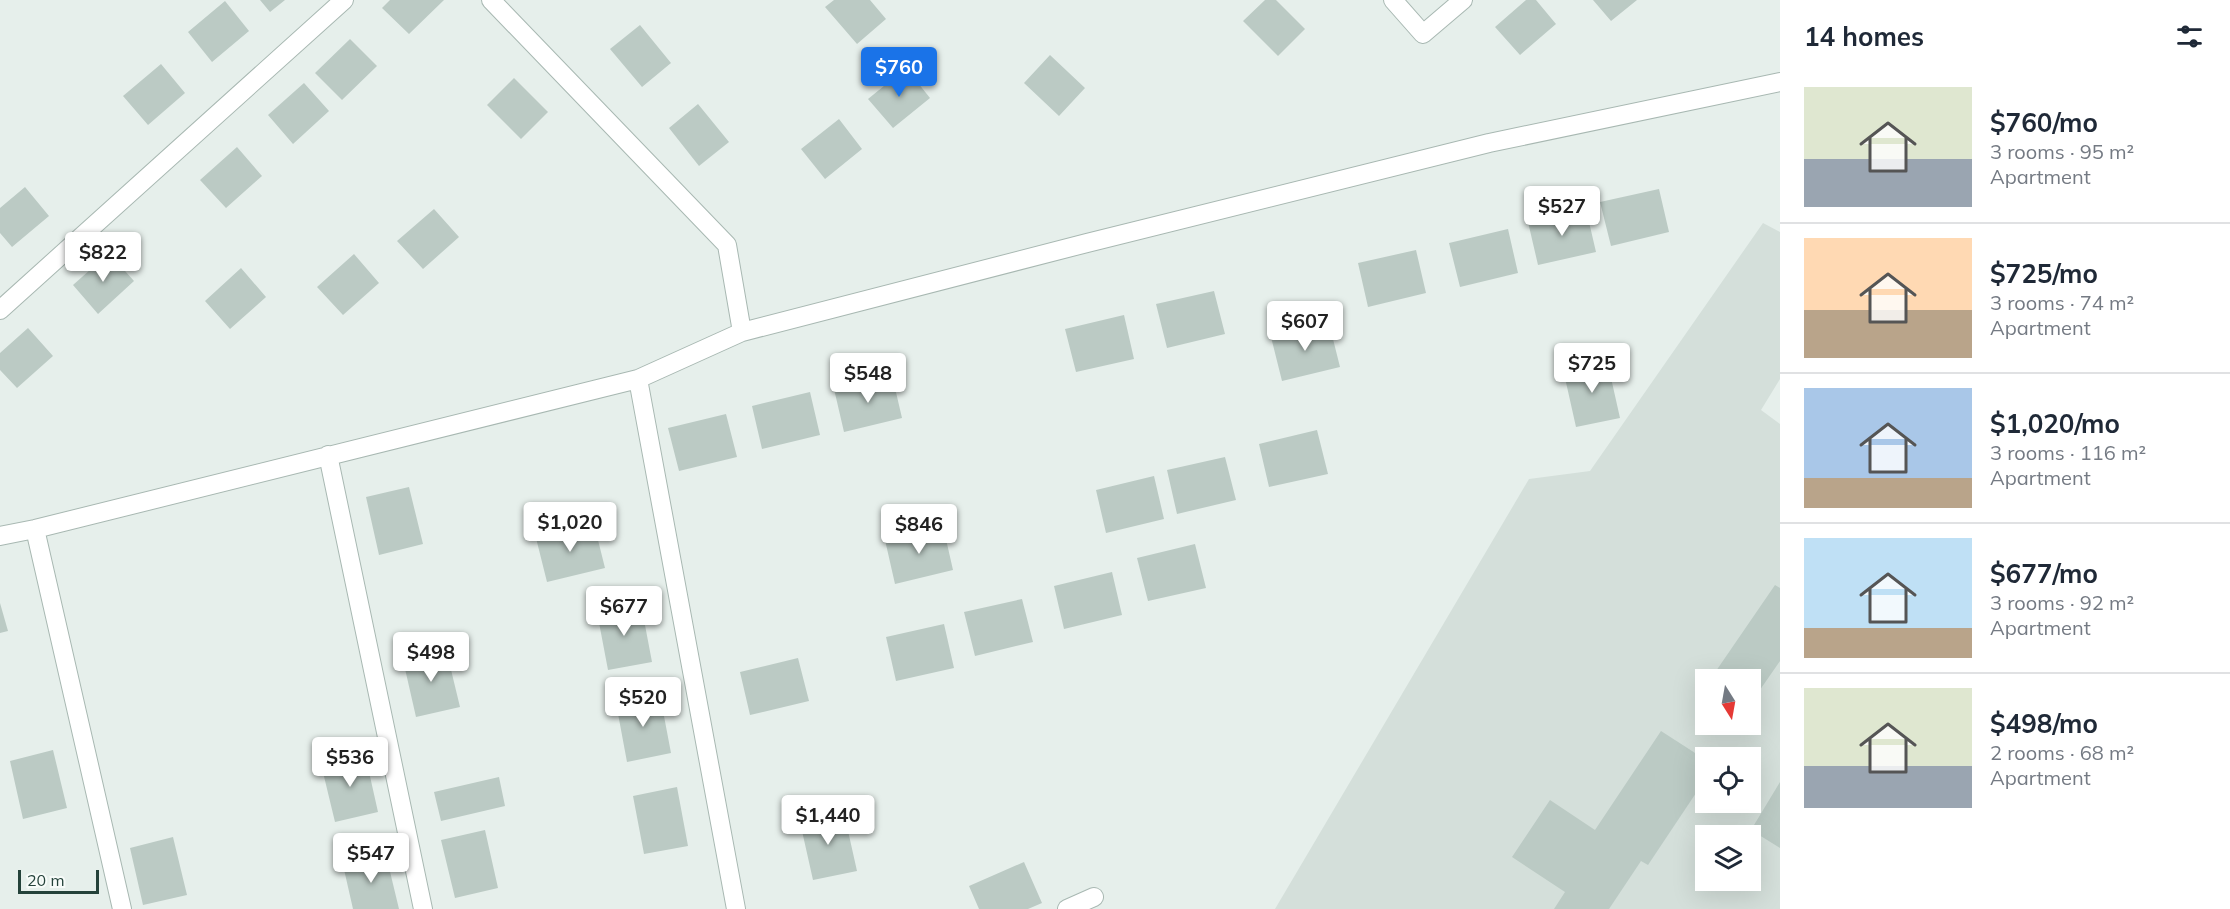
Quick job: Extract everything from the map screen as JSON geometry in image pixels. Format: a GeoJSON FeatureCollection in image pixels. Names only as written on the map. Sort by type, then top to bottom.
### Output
{"type":"FeatureCollection","features":[{"type":"Feature","properties":{"kind":"street"},"geometry":{"type":"LineString","coordinates":[[0,310],[344,0]]}},
{"type":"Feature","properties":{"kind":"street"},"geometry":{"type":"LineString","coordinates":[[490,0],[727,245],[742,332]]}},
{"type":"Feature","properties":{"kind":"street"},"geometry":{"type":"LineString","coordinates":[[1393,0],[1423,34],[1463,0]]}},
{"type":"Feature","properties":{"kind":"street"},"geometry":{"type":"LineString","coordinates":[[0,536],[638,379],[742,332],[1088,243],[1489,143],[1780,82]]}},
{"type":"Feature","properties":{"kind":"street"},"geometry":{"type":"LineString","coordinates":[[638,379],[736,909]]}},
{"type":"Feature","properties":{"kind":"street"},"geometry":{"type":"LineString","coordinates":[[328,455],[423,909]]}},
{"type":"Feature","properties":{"kind":"street"},"geometry":{"type":"LineString","coordinates":[[35,529],[122,909]]}},
{"type":"Feature","properties":{"kind":"street"},"geometry":{"type":"LineString","coordinates":[[1067,909],[1094,897]]}},
{"type":"Feature","properties":{"kind":"shaded area"},"geometry":{"type":"Polygon","coordinates":[[[1763,223],[1780,232],[1780,379],[1761,410],[1780,424],[1780,909],[1275,909],[1529,479],[1590,471],[1763,223]]]}},
{"type":"Feature","properties":{"kind":"building"},"geometry":{"type":"Polygon","coordinates":[[[260,0],[285,0],[270,12],[260,0]]]}},
{"type":"Feature","properties":{"kind":"building"},"geometry":{"type":"Polygon","coordinates":[[[390,0],[444,0],[409,34],[382,8],[390,0]]]}},
{"type":"Feature","properties":{"kind":"building"},"geometry":{"type":"Polygon","coordinates":[[[834,0],[870,0],[886,19],[857,44],[825,7],[834,0]]]}},
{"type":"Feature","properties":{"kind":"building"},"geometry":{"type":"Polygon","coordinates":[[[1265,0],[1276,0],[1305,29],[1278,56],[1243,21],[1265,0]]]}},
{"type":"Feature","properties":{"kind":"building"},"geometry":{"type":"Polygon","coordinates":[[[1526,0],[1536,0],[1556,24],[1520,55],[1495,27],[1526,0]]]}},
{"type":"Feature","properties":{"kind":"building"},"geometry":{"type":"Polygon","coordinates":[[[1593,0],[1637,0],[1611,21],[1593,0]]]}},
{"type":"Feature","properties":{"kind":"building"},"geometry":{"type":"Polygon","coordinates":[[[225,1],[249,31],[212,62],[188,32],[225,1]]]}},
{"type":"Feature","properties":{"kind":"building"},"geometry":{"type":"Polygon","coordinates":[[[640,25],[671,63],[642,87],[610,49],[640,25]]]}},
{"type":"Feature","properties":{"kind":"building"},"geometry":{"type":"Polygon","coordinates":[[[350,39],[377,66],[342,100],[315,73],[350,39]]]}},
{"type":"Feature","properties":{"kind":"building"},"geometry":{"type":"Polygon","coordinates":[[[1050,55],[1085,88],[1059,116],[1024,83],[1050,55]]]}},
{"type":"Feature","properties":{"kind":"building"},"geometry":{"type":"Polygon","coordinates":[[[161,64],[185,93],[148,125],[123,96],[161,64]]]}},
{"type":"Feature","properties":{"kind":"building"},"geometry":{"type":"Polygon","coordinates":[[[906,68],[930,98],[893,128],[868,99],[906,68]]]}},
{"type":"Feature","properties":{"kind":"building"},"geometry":{"type":"Polygon","coordinates":[[[514,78],[548,112],[521,139],[487,105],[514,78]]]}},
{"type":"Feature","properties":{"kind":"building"},"geometry":{"type":"Polygon","coordinates":[[[304,83],[329,111],[293,144],[268,115],[304,83]]]}},
{"type":"Feature","properties":{"kind":"building"},"geometry":{"type":"Polygon","coordinates":[[[698,104],[729,142],[699,166],[669,128],[698,104]]]}},
{"type":"Feature","properties":{"kind":"building"},"geometry":{"type":"Polygon","coordinates":[[[839,119],[862,149],[825,179],[801,149],[839,119]]]}},
{"type":"Feature","properties":{"kind":"building"},"geometry":{"type":"Polygon","coordinates":[[[237,147],[262,176],[226,208],[200,180],[237,147]]]}},
{"type":"Feature","properties":{"kind":"building"},"geometry":{"type":"Polygon","coordinates":[[[25,187],[49,216],[12,247],[0,233],[0,208],[25,187]]]}},
{"type":"Feature","properties":{"kind":"building"},"geometry":{"type":"Polygon","coordinates":[[[1659,189],[1669,232],[1611,246],[1600,202],[1659,189]]]}},
{"type":"Feature","properties":{"kind":"building"},"geometry":{"type":"Polygon","coordinates":[[[434,209],[459,237],[423,269],[397,241],[434,209]]]}},
{"type":"Feature","properties":{"kind":"building"},"geometry":{"type":"Polygon","coordinates":[[[1586,209],[1596,252],[1538,265],[1528,222],[1586,209]]]}},
{"type":"Feature","properties":{"kind":"building"},"geometry":{"type":"Polygon","coordinates":[[[1508,229],[1518,273],[1460,287],[1449,243],[1508,229]]]}},
{"type":"Feature","properties":{"kind":"building"},"geometry":{"type":"Polygon","coordinates":[[[1416,250],[1426,293],[1368,307],[1358,263],[1416,250]]]}},
{"type":"Feature","properties":{"kind":"building"},"geometry":{"type":"Polygon","coordinates":[[[109,253],[134,281],[98,314],[73,285],[109,253]]]}},
{"type":"Feature","properties":{"kind":"building"},"geometry":{"type":"Polygon","coordinates":[[[354,254],[379,283],[343,315],[317,287],[354,254]]]}},
{"type":"Feature","properties":{"kind":"building"},"geometry":{"type":"Polygon","coordinates":[[[241,268],[266,297],[230,329],[205,301],[241,268]]]}},
{"type":"Feature","properties":{"kind":"building"},"geometry":{"type":"Polygon","coordinates":[[[1214,291],[1225,334],[1167,348],[1156,304],[1214,291]]]}},
{"type":"Feature","properties":{"kind":"building"},"geometry":{"type":"Polygon","coordinates":[[[1124,315],[1134,359],[1076,372],[1065,329],[1124,315]]]}},
{"type":"Feature","properties":{"kind":"building"},"geometry":{"type":"Polygon","coordinates":[[[1329,323],[1340,367],[1282,381],[1271,337],[1329,323]]]}},
{"type":"Feature","properties":{"kind":"building"},"geometry":{"type":"Polygon","coordinates":[[[28,328],[53,356],[17,388],[0,370],[0,353],[28,328]]]}},
{"type":"Feature","properties":{"kind":"building"},"geometry":{"type":"Polygon","coordinates":[[[1607,360],[1620,418],[1576,427],[1563,369],[1607,360]]]}},
{"type":"Feature","properties":{"kind":"building"},"geometry":{"type":"Polygon","coordinates":[[[892,375],[902,418],[844,432],[834,389],[892,375]]]}},
{"type":"Feature","properties":{"kind":"building"},"geometry":{"type":"Polygon","coordinates":[[[810,392],[820,435],[762,449],[752,406],[810,392]]]}},
{"type":"Feature","properties":{"kind":"building"},"geometry":{"type":"Polygon","coordinates":[[[726,414],[737,457],[679,471],[668,428],[726,414]]]}},
{"type":"Feature","properties":{"kind":"building"},"geometry":{"type":"Polygon","coordinates":[[[1317,430],[1328,474],[1269,487],[1259,444],[1317,430]]]}},
{"type":"Feature","properties":{"kind":"building"},"geometry":{"type":"Polygon","coordinates":[[[1225,457],[1236,500],[1177,514],[1167,470],[1225,457]]]}},
{"type":"Feature","properties":{"kind":"building"},"geometry":{"type":"Polygon","coordinates":[[[1154,476],[1164,519],[1106,533],[1096,490],[1154,476]]]}},
{"type":"Feature","properties":{"kind":"building"},"geometry":{"type":"Polygon","coordinates":[[[409,487],[423,544],[379,555],[366,497],[409,487]]]}},
{"type":"Feature","properties":{"kind":"building"},"geometry":{"type":"Polygon","coordinates":[[[594,524],[605,568],[547,582],[536,538],[594,524]]]}},
{"type":"Feature","properties":{"kind":"building"},"geometry":{"type":"Polygon","coordinates":[[[943,526],[953,570],[895,584],[885,540],[943,526]]]}},
{"type":"Feature","properties":{"kind":"building"},"geometry":{"type":"Polygon","coordinates":[[[1195,544],[1206,588],[1148,601],[1137,558],[1195,544]]]}},
{"type":"Feature","properties":{"kind":"building"},"geometry":{"type":"Polygon","coordinates":[[[1112,572],[1122,615],[1064,629],[1054,586],[1112,572]]]}},
{"type":"Feature","properties":{"kind":"building"},"geometry":{"type":"Polygon","coordinates":[[[1775,585],[1780,588],[1780,661],[1761,688],[1761,669],[1717,669],[1775,585]]]}},
{"type":"Feature","properties":{"kind":"building"},"geometry":{"type":"Polygon","coordinates":[[[1022,599],[1033,642],[975,656],[964,612],[1022,599]]]}},
{"type":"Feature","properties":{"kind":"building"},"geometry":{"type":"Polygon","coordinates":[[[0,603],[8,631],[0,633],[0,603]]]}},
{"type":"Feature","properties":{"kind":"building"},"geometry":{"type":"Polygon","coordinates":[[[641,604],[652,662],[608,670],[597,612],[641,604]]]}},
{"type":"Feature","properties":{"kind":"building"},"geometry":{"type":"Polygon","coordinates":[[[944,624],[954,668],[896,681],[886,637],[944,624]]]}},
{"type":"Feature","properties":{"kind":"building"},"geometry":{"type":"Polygon","coordinates":[[[446,649],[460,707],[416,717],[403,660],[446,649]]]}},
{"type":"Feature","properties":{"kind":"building"},"geometry":{"type":"Polygon","coordinates":[[[798,658],[809,701],[750,715],[740,672],[798,658]]]}},
{"type":"Feature","properties":{"kind":"building"},"geometry":{"type":"Polygon","coordinates":[[[660,695],[671,753],[627,762],[616,703],[660,695]]]}},
{"type":"Feature","properties":{"kind":"building"},"geometry":{"type":"Polygon","coordinates":[[[1661,731],[1695,753],[1695,794],[1648,865],[1641,861],[1609,909],[1554,909],[1565,892],[1512,857],[1550,800],[1595,830],[1661,731]]]}},
{"type":"Feature","properties":{"kind":"building"},"geometry":{"type":"Polygon","coordinates":[[[53,750],[67,808],[23,819],[10,761],[53,750]]]}},
{"type":"Feature","properties":{"kind":"building"},"geometry":{"type":"Polygon","coordinates":[[[365,754],[378,812],[335,822],[321,764],[365,754]]]}},
{"type":"Feature","properties":{"kind":"building"},"geometry":{"type":"Polygon","coordinates":[[[499,777],[505,806],[441,821],[434,792],[499,777]]]}},
{"type":"Feature","properties":{"kind":"building"},"geometry":{"type":"Polygon","coordinates":[[[1780,782],[1780,848],[1761,836],[1761,825],[1754,825],[1780,782]]]}},
{"type":"Feature","properties":{"kind":"building"},"geometry":{"type":"Polygon","coordinates":[[[677,787],[688,846],[644,854],[633,796],[677,787]]]}},
{"type":"Feature","properties":{"kind":"building"},"geometry":{"type":"Polygon","coordinates":[[[844,813],[857,871],[813,880],[800,822],[844,813]]]}},
{"type":"Feature","properties":{"kind":"building"},"geometry":{"type":"Polygon","coordinates":[[[485,830],[498,888],[455,898],[441,840],[485,830]]]}},
{"type":"Feature","properties":{"kind":"building"},"geometry":{"type":"Polygon","coordinates":[[[173,837],[187,895],[143,905],[130,848],[173,837]]]}},
{"type":"Feature","properties":{"kind":"building"},"geometry":{"type":"Polygon","coordinates":[[[386,855],[399,909],[353,909],[343,865],[386,855]]]}},
{"type":"Feature","properties":{"kind":"building"},"geometry":{"type":"Polygon","coordinates":[[[1024,862],[1042,903],[1028,909],[979,909],[969,886],[1024,862]]]}}]}
